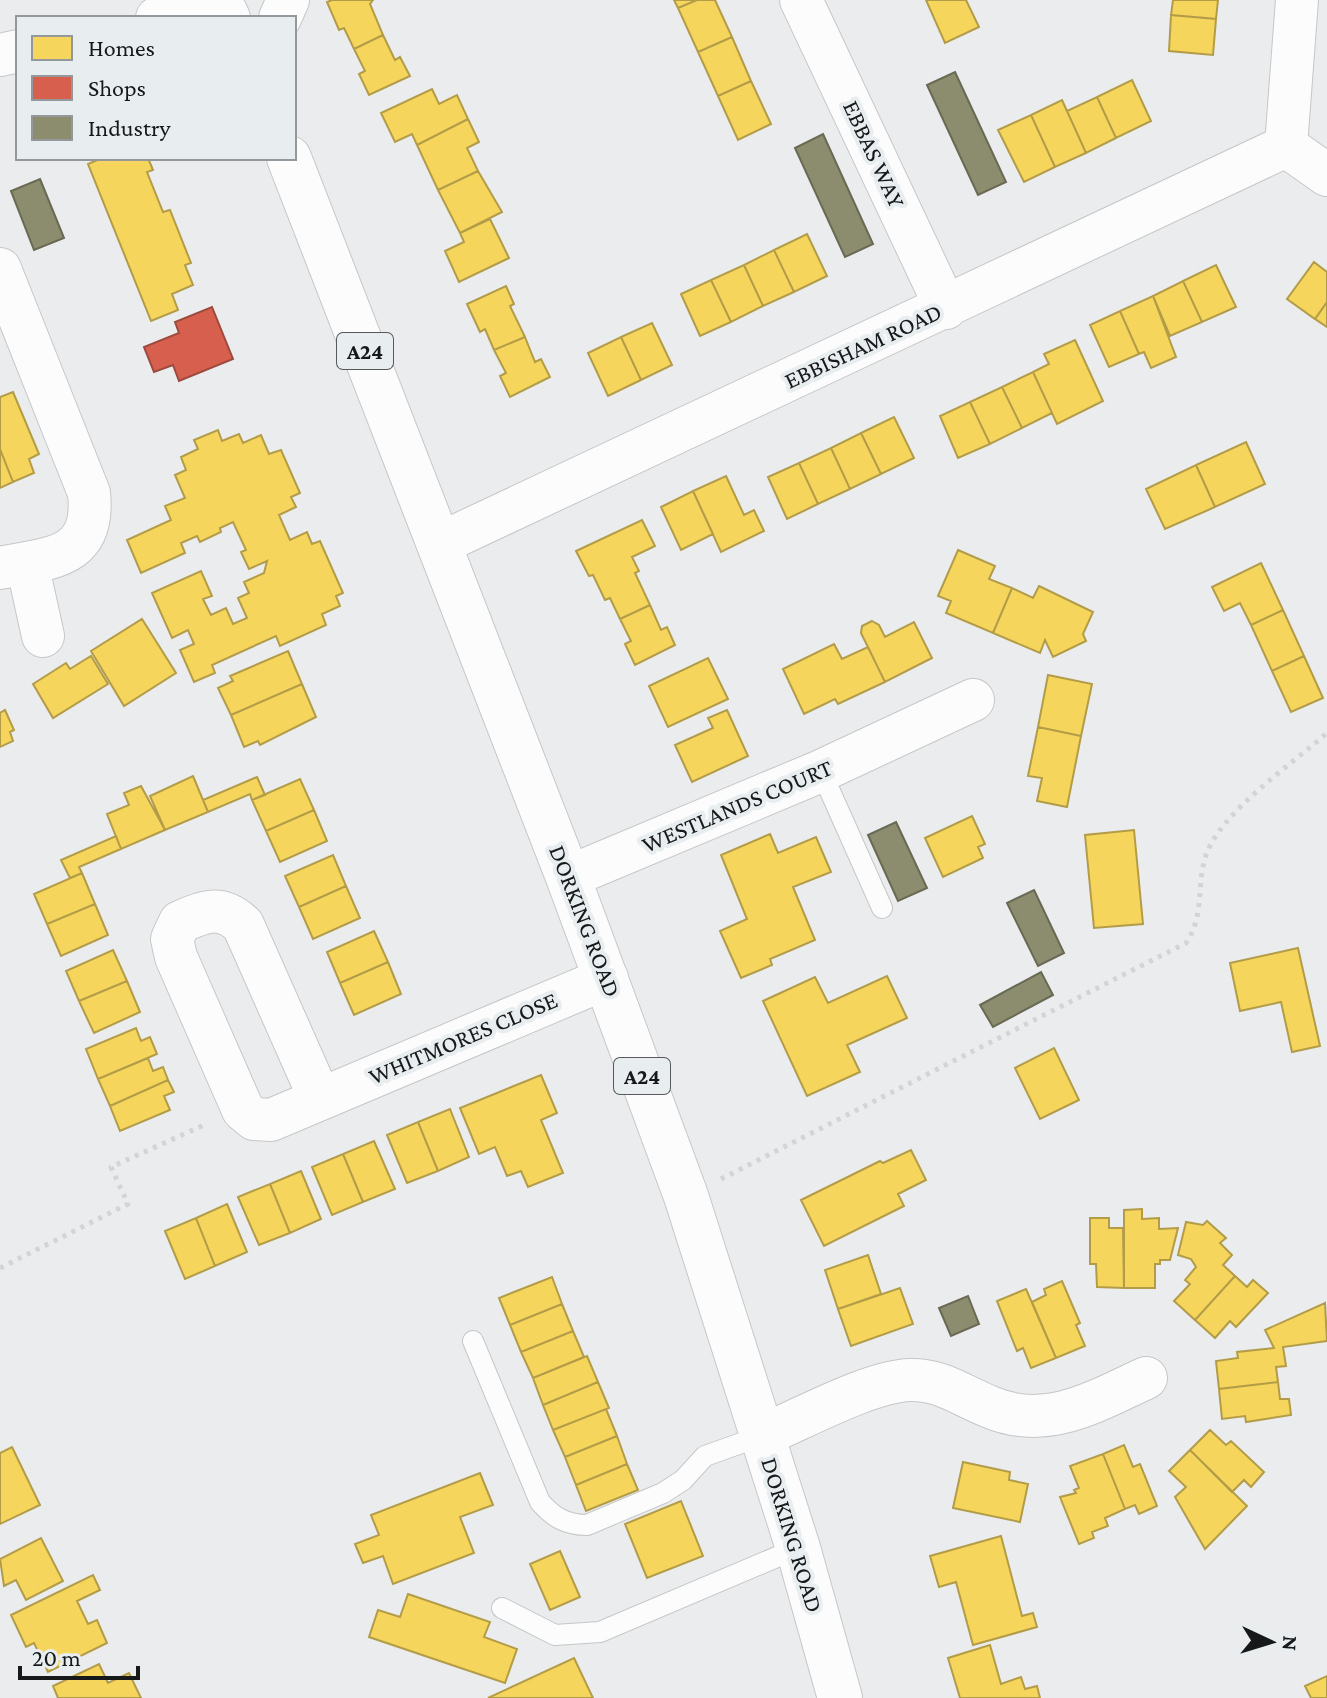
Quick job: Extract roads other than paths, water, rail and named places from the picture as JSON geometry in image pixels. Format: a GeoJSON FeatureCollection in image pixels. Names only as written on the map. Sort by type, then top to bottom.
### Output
{"type":"FeatureCollection","features":[{"type":"Feature","properties":{"kind":"highway","name":"DORKING ROAD"},"geometry":{"type":"LineString","coordinates":[[290,160],[607,978],[686,1196],[798,1548],[840,1698]]}},
{"type":"Feature","properties":{"kind":"street"},"geometry":{"type":"LineString","coordinates":[[161,16],[197,0]]}},
{"type":"Feature","properties":{"kind":"street","name":"EBBAS WAY"},"geometry":{"type":"LineString","coordinates":[[801,0],[946,308]]}},
{"type":"Feature","properties":{"kind":"street"},"geometry":{"type":"LineString","coordinates":[[1297,0],[1286,146],[1327,175]]}},
{"type":"Feature","properties":{"kind":"street","name":"EBBISHAM ROAD"},"geometry":{"type":"LineString","coordinates":[[439,544],[1286,146]]}},
{"type":"Feature","properties":{"kind":"street"},"geometry":{"type":"LineString","coordinates":[[0,269],[89,493],[91,514],[85,534],[71,551],[13,565],[43,636]]}},
{"type":"Feature","properties":{"kind":"street","name":"WESTLANDS COURT"},"geometry":{"type":"LineString","coordinates":[[568,877],[821,771],[973,700]]}},
{"type":"Feature","properties":{"kind":"street","name":"WHITMORES CLOSE"},"geometry":{"type":"LineString","coordinates":[[320,1099],[243,925],[230,913],[211,908],[180,922],[172,939],[176,957],[243,1110],[254,1119],[271,1120],[607,978]]}},
{"type":"Feature","properties":{"kind":"street"},"geometry":{"type":"LineString","coordinates":[[761,1436],[884,1384],[906,1379],[929,1380],[1023,1418],[1056,1415],[1082,1408],[1146,1378]]}},
{"type":"Feature","properties":{"kind":"lane"},"geometry":{"type":"LineString","coordinates":[[821,771],[882,908]]}},
{"type":"Feature","properties":{"kind":"lane"},"geometry":{"type":"LineString","coordinates":[[473,1341],[540,1502],[552,1516],[574,1525],[587,1525],[663,1493],[683,1480],[705,1456],[761,1436]]}},
{"type":"Feature","properties":{"kind":"lane"},"geometry":{"type":"LineString","coordinates":[[502,1608],[555,1635],[600,1632],[798,1548]]}}]}
